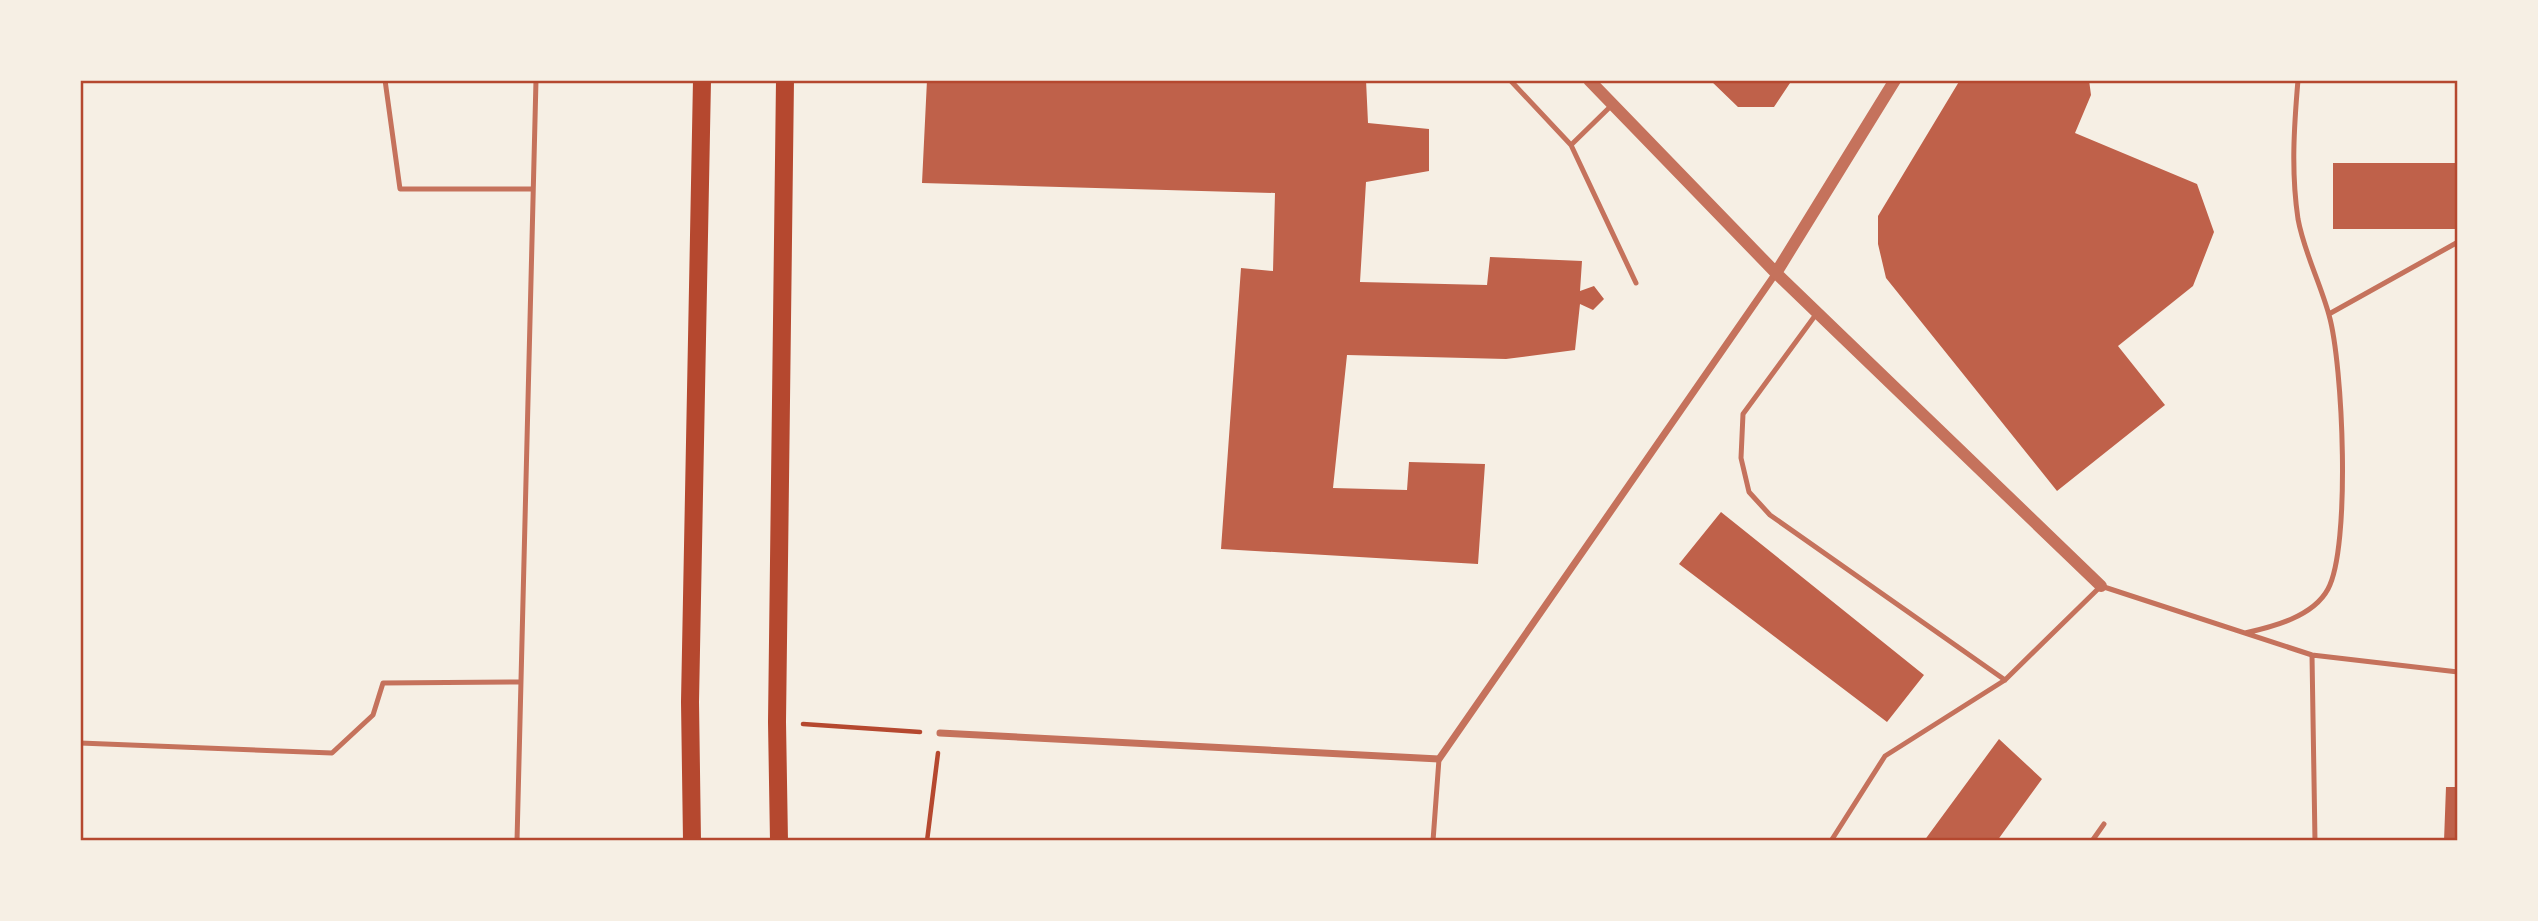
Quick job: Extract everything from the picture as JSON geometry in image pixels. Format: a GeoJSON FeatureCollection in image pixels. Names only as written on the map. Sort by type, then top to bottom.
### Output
{"type":"FeatureCollection","features":[{"type":"Feature","properties":{"kind":"main road"},"geometry":{"type":"LineString","coordinates":[[690,841],[690,702],[702,80]]}},
{"type":"Feature","properties":{"kind":"main road"},"geometry":{"type":"LineString","coordinates":[[779,841],[777,723],[785,80]]}},
{"type":"Feature","properties":{"kind":"street"},"geometry":{"type":"LineString","coordinates":[[1589,80],[1776,273],[2101,586]]}},
{"type":"Feature","properties":{"kind":"street"},"geometry":{"type":"LineString","coordinates":[[940,733],[1439,759],[1776,273],[1895,80]]}},
{"type":"Feature","properties":{"kind":"lane"},"geometry":{"type":"LineString","coordinates":[[385,80],[400,189],[533,189]]}},
{"type":"Feature","properties":{"kind":"lane"},"geometry":{"type":"LineString","coordinates":[[517,841],[536,80]]}},
{"type":"Feature","properties":{"kind":"lane"},"geometry":{"type":"LineString","coordinates":[[1510,80],[1571,145],[1636,284]]}},
{"type":"Feature","properties":{"kind":"lane"},"geometry":{"type":"LineString","coordinates":[[2245,633],[2283,624],[2315,603],[2328,590],[2336,559],[2342,505],[2339,381],[2329,314],[2298,220],[2292,158],[2298,80]]}},
{"type":"Feature","properties":{"kind":"lane"},"geometry":{"type":"LineString","coordinates":[[1571,145],[1612,105]]}},
{"type":"Feature","properties":{"kind":"lane"},"geometry":{"type":"LineString","coordinates":[[2329,314],[2458,242]]}},
{"type":"Feature","properties":{"kind":"lane"},"geometry":{"type":"LineString","coordinates":[[1817,313],[1744,414],[1741,458],[1749,492],[1770,515],[2005,680]]}},
{"type":"Feature","properties":{"kind":"lane"},"geometry":{"type":"LineString","coordinates":[[1830,841],[1885,755],[2005,680],[2101,586],[2312,655],[2458,672]]}},
{"type":"Feature","properties":{"kind":"lane"},"geometry":{"type":"LineString","coordinates":[[2312,655],[2315,841]]}},
{"type":"Feature","properties":{"kind":"lane"},"geometry":{"type":"LineString","coordinates":[[80,743],[332,753],[373,715],[383,683],[521,682]]}},
{"type":"Feature","properties":{"kind":"lane"},"geometry":{"type":"LineString","coordinates":[[1433,841],[1439,759]]}},
{"type":"Feature","properties":{"kind":"lane"},"geometry":{"type":"LineString","coordinates":[[2092,841],[2104,824]]}},
{"type":"Feature","properties":{"kind":"path"},"geometry":{"type":"LineString","coordinates":[[777,723],[940,733],[927,841]]}},
{"type":"Feature","properties":{"kind":"building"},"geometry":{"type":"Polygon","coordinates":[[[927,80],[1366,80],[1368,123],[1429,129],[1429,171],[1366,182],[1360,282],[1487,285],[1490,257],[1582,261],[1580,291],[1594,286],[1604,299],[1593,310],[1580,304],[1575,350],[1506,359],[1347,355],[1333,488],[1407,490],[1409,462],[1485,464],[1478,564],[1221,549],[1241,268],[1273,271],[1275,193],[922,183],[927,80]]]}},
{"type":"Feature","properties":{"kind":"building"},"geometry":{"type":"Polygon","coordinates":[[[1710,80],[1792,80],[1774,107],[1738,107],[1710,80]]]}},
{"type":"Feature","properties":{"kind":"building"},"geometry":{"type":"Polygon","coordinates":[[[1960,80],[2089,80],[2091,95],[2075,133],[2197,184],[2214,232],[2193,286],[2118,346],[2165,405],[2057,491],[1886,278],[1878,244],[1878,216],[1960,80]]]}},
{"type":"Feature","properties":{"kind":"building"},"geometry":{"type":"Polygon","coordinates":[[[2333,163],[2458,163],[2458,229],[2333,229],[2333,163]]]}},
{"type":"Feature","properties":{"kind":"building"},"geometry":{"type":"Polygon","coordinates":[[[1721,512],[1924,675],[1887,722],[1679,564],[1721,512]]]}},
{"type":"Feature","properties":{"kind":"building"},"geometry":{"type":"Polygon","coordinates":[[[1999,739],[2042,779],[1997,841],[1924,841],[1999,739]]]}},
{"type":"Feature","properties":{"kind":"building"},"geometry":{"type":"Polygon","coordinates":[[[2446,787],[2458,787],[2458,841],[2444,841],[2446,787]]]}}]}
